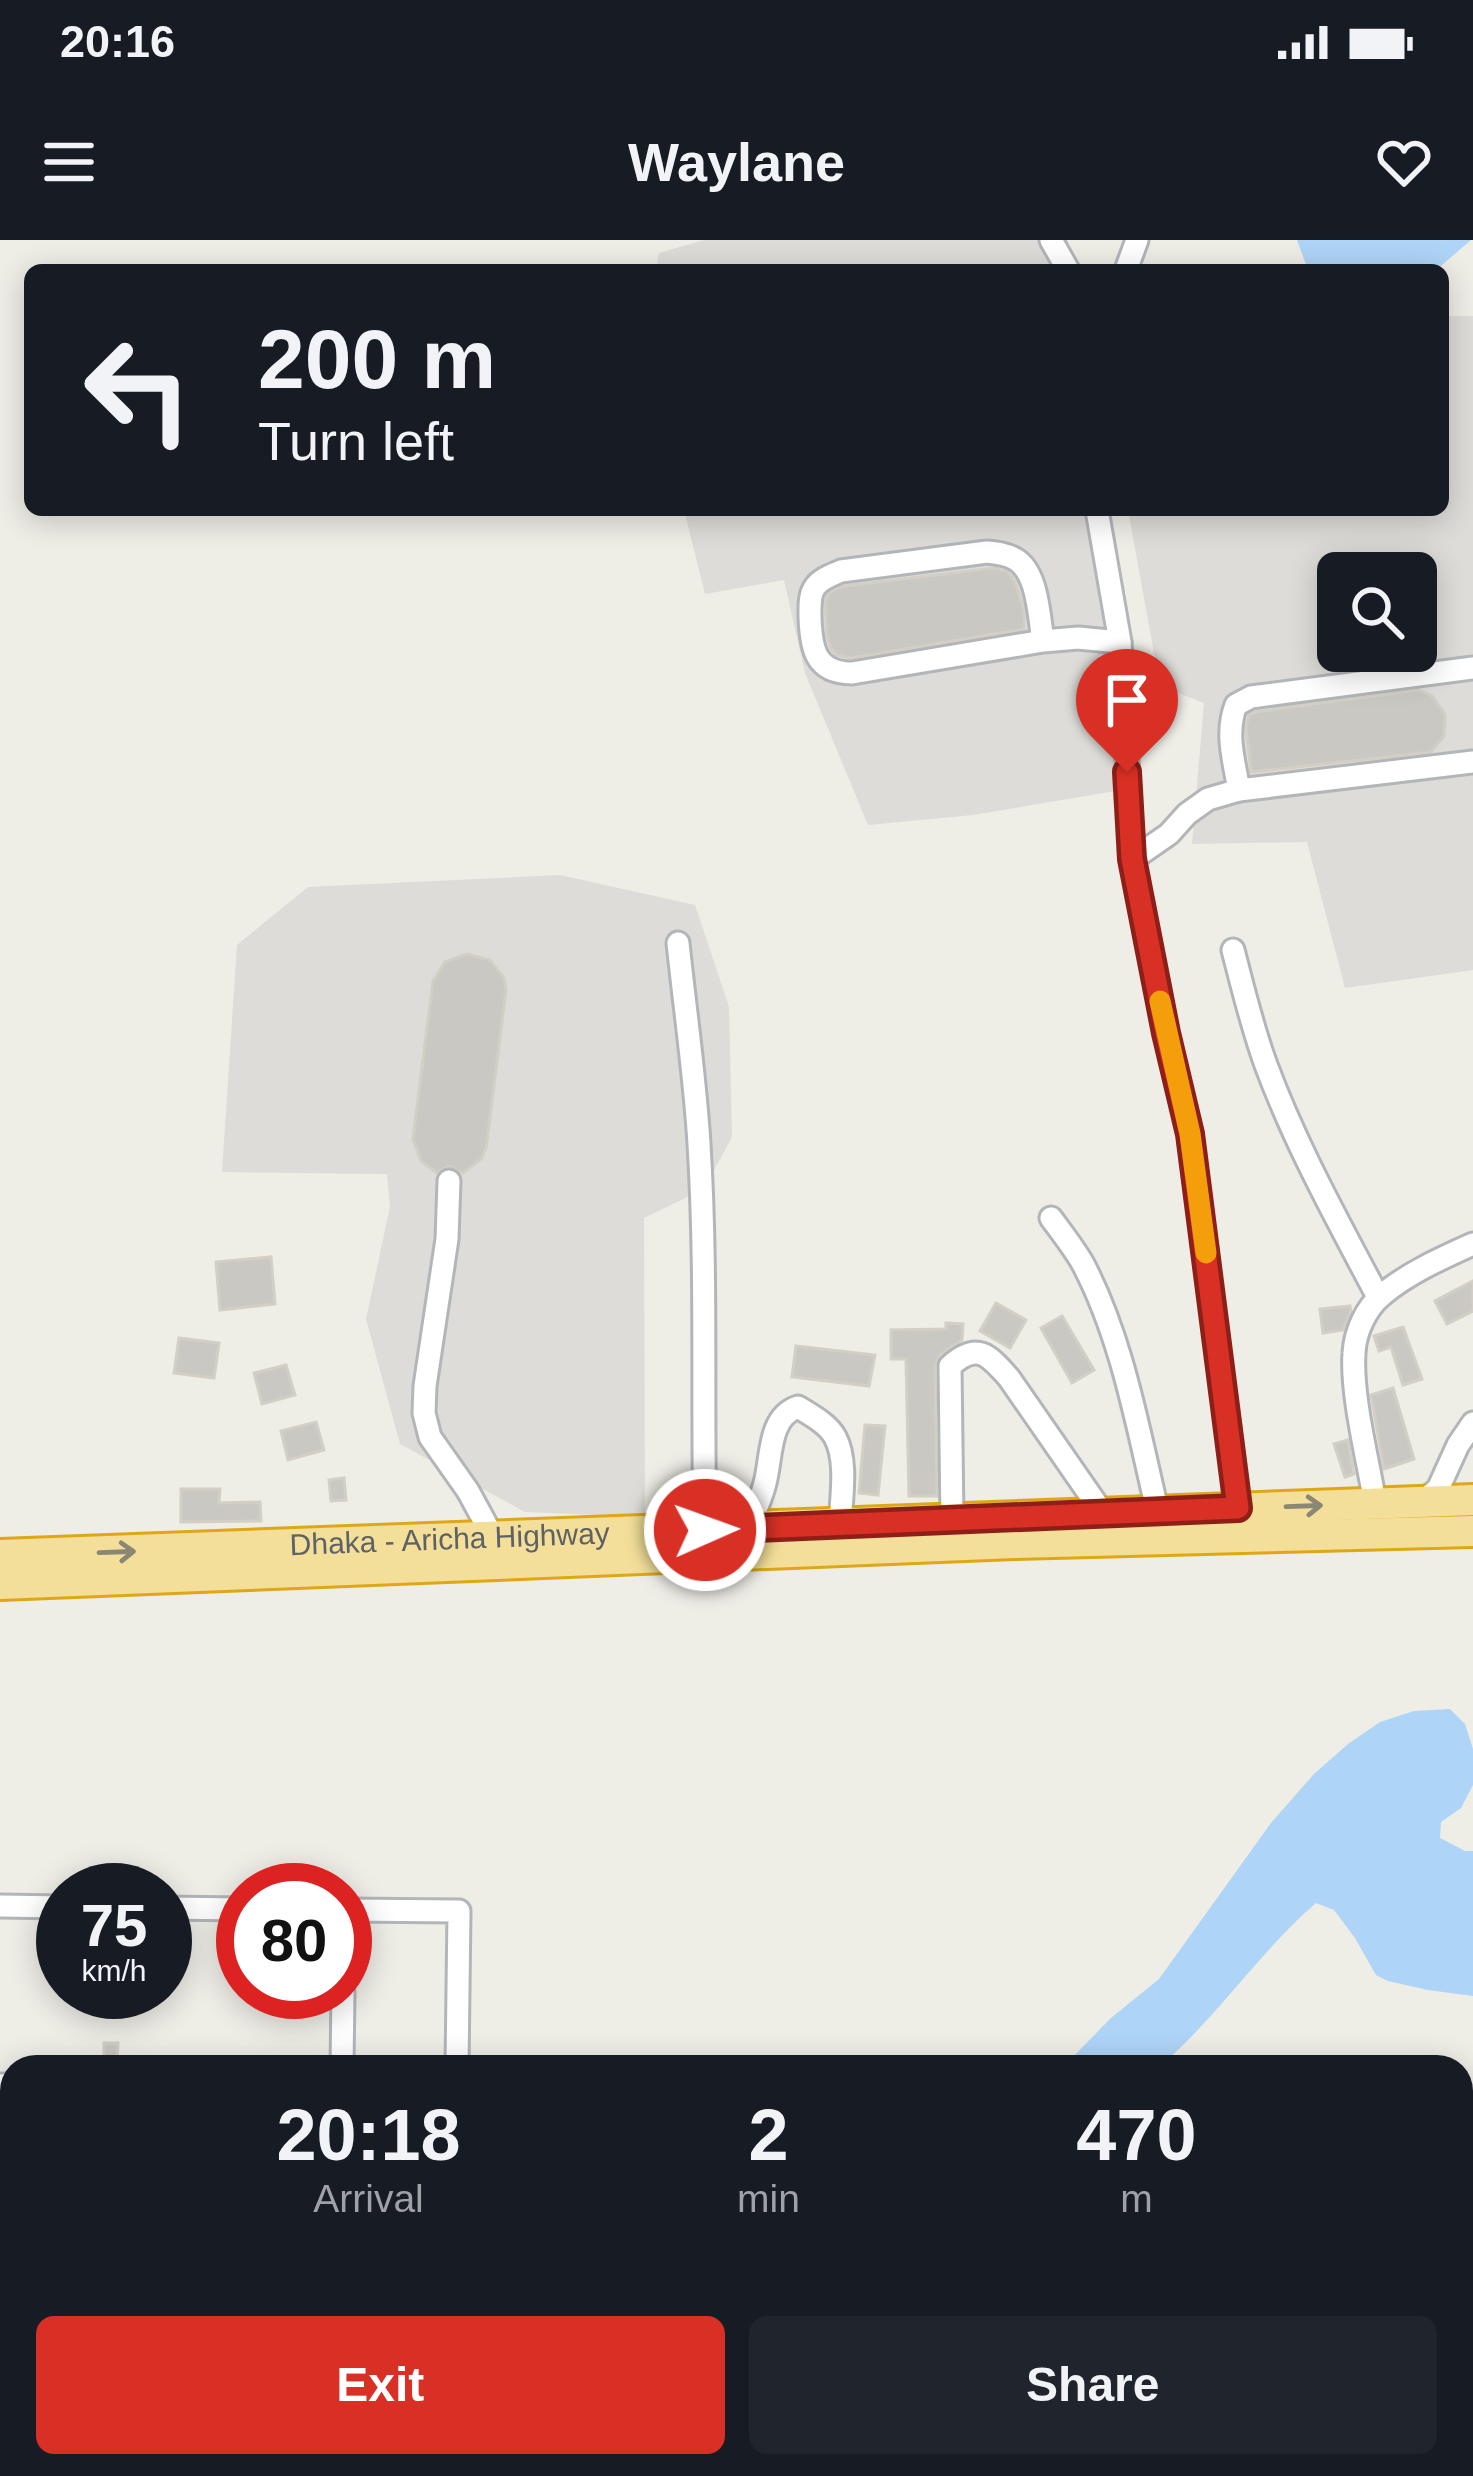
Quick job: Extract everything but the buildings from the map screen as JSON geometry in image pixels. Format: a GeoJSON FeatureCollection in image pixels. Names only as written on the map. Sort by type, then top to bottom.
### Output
{"type":"FeatureCollection","features":[{"type":"Feature","properties":{"kind":"highway","name":"Dhaka - Aricha Highway"},"geometry":{"type":"LineString","coordinates":[[0,1556],[1473,1500]]}},
{"type":"Feature","properties":{"kind":"highway","name":"Dhaka - Aricha Highway"},"geometry":{"type":"LineString","coordinates":[[0,1584],[1014,1543],[1473,1531]]}},
{"type":"Feature","properties":{"kind":"street"},"geometry":{"type":"LineString","coordinates":[[1098,516],[1120,642],[1132,859],[1190,1134],[1238,1508]]}},
{"type":"Feature","properties":{"kind":"street"},"geometry":{"type":"LineString","coordinates":[[1043,640],[1025,566],[1011,556],[987,552],[841,572],[814,587],[810,602],[811,640],[825,667],[835,673],[1043,640],[1120,642]]}},
{"type":"Feature","properties":{"kind":"street"},"geometry":{"type":"LineString","coordinates":[[1239,790],[1230,735],[1236,704],[1251,697],[1473,668]]}},
{"type":"Feature","properties":{"kind":"street"},"geometry":{"type":"LineString","coordinates":[[1132,859],[1198,806],[1239,790],[1473,762]]}},
{"type":"Feature","properties":{"kind":"street"},"geometry":{"type":"LineString","coordinates":[[678,944],[699,1143],[705,1530]]}},
{"type":"Feature","properties":{"kind":"street"},"geometry":{"type":"LineString","coordinates":[[1233,950],[1252,1022],[1285,1112],[1378,1298]]}},
{"type":"Feature","properties":{"kind":"street"},"geometry":{"type":"LineString","coordinates":[[449,1181],[447,1239],[424,1413],[430,1437],[494,1539]]}},
{"type":"Feature","properties":{"kind":"street"},"geometry":{"type":"LineString","coordinates":[[1051,1218],[1082,1263],[1106,1320],[1130,1394],[1158,1513]]}},
{"type":"Feature","properties":{"kind":"street"},"geometry":{"type":"LineString","coordinates":[[1375,1504],[1357,1394],[1354,1353],[1359,1325],[1378,1298],[1406,1278],[1473,1244]]}},
{"type":"Feature","properties":{"kind":"street"},"geometry":{"type":"LineString","coordinates":[[952,1520],[950,1366],[963,1354],[980,1352],[1009,1378],[1104,1515]]}},
{"type":"Feature","properties":{"kind":"street"},"geometry":{"type":"LineString","coordinates":[[747,1529],[761,1499],[775,1430],[785,1412],[798,1407],[836,1438],[842,1470],[840,1525]]}},
{"type":"Feature","properties":{"kind":"street"},"geometry":{"type":"LineString","coordinates":[[1422,1502],[1438,1490],[1473,1423]]}},
{"type":"Feature","properties":{"kind":"street"},"geometry":{"type":"LineString","coordinates":[[0,1906],[36,1906]]}},
{"type":"Feature","properties":{"kind":"street"},"geometry":{"type":"LineString","coordinates":[[372,1910],[458,1911],[457,2055]]}},
{"type":"Feature","properties":{"kind":"street"},"geometry":{"type":"LineString","coordinates":[[342,2055],[343,2019]]}},
{"type":"Feature","properties":{"kind":"shaded area"},"geometry":{"type":"Polygon","coordinates":[[[704,240],[1067,240],[1078,264],[657,264],[659,253],[704,240]]]}},
{"type":"Feature","properties":{"kind":"shaded area"},"geometry":{"type":"Polygon","coordinates":[[[1449,316],[1473,316],[1473,970],[1345,988],[1307,842],[1192,844],[1204,703],[1160,686],[1129,516],[1449,516],[1449,316]]]}},
{"type":"Feature","properties":{"kind":"shaded area"},"geometry":{"type":"Polygon","coordinates":[[[686,516],[1091,516],[1100,592],[1139,787],[973,815],[868,825],[805,673],[784,580],[705,594],[686,516]]]}},
{"type":"Feature","properties":{"kind":"shaded area"},"geometry":{"type":"Polygon","coordinates":[[[560,875],[695,905],[729,1007],[732,1137],[704,1189],[644,1218],[645,1517],[525,1512],[400,1444],[366,1319],[390,1207],[387,1174],[222,1172],[237,945],[308,887],[560,875]]]}},
{"type":"Feature","properties":{"kind":"water"},"geometry":{"type":"Polygon","coordinates":[[[1297,240],[1471,240],[1443,264],[1306,264],[1297,240]]]}},
{"type":"Feature","properties":{"kind":"water"},"geometry":{"type":"Polygon","coordinates":[[[1450,1709],[1465,1724],[1473,1749],[1473,1785],[1461,1808],[1441,1822],[1440,1838],[1473,1851],[1473,1996],[1428,1990],[1376,1975],[1334,1910],[1316,1903],[1172,2055],[1075,2055],[1159,1979],[1271,1823],[1314,1774],[1380,1722],[1414,1711],[1450,1709]]]}},
{"type":"Feature","properties":{"kind":"slow traffic"},"geometry":{"type":"LineString","coordinates":[[1160,1001],[1190,1134],[1206,1253]]}},
{"type":"Feature","properties":{"kind":"route"},"geometry":{"type":"LineString","coordinates":[[705,1530],[1238,1508],[1190,1134],[1132,859],[1127,772]]}}]}
